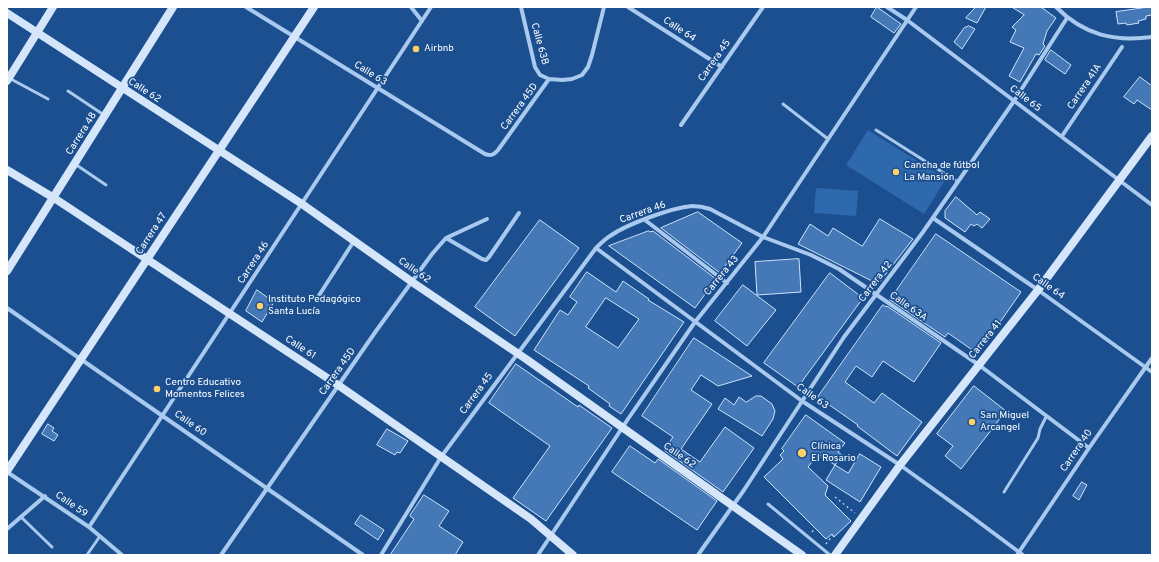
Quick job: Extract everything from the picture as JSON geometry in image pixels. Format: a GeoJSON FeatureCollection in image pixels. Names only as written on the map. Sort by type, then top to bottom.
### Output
{"type":"FeatureCollection","features":[{"type":"Feature","properties":{"kind":"main road"},"geometry":{"type":"LineString","coordinates":[[8,80],[53,7]]}},
{"type":"Feature","properties":{"kind":"main road","name":"Carrera 48"},"geometry":{"type":"LineString","coordinates":[[7,271],[123,89],[173,7]]}},
{"type":"Feature","properties":{"kind":"main road","name":"Carrera 47"},"geometry":{"type":"LineString","coordinates":[[7,472],[314,7]]}},
{"type":"Feature","properties":{"kind":"main road","name":"Calle 62"},"geometry":{"type":"LineString","coordinates":[[7,13],[302,204],[734,505],[802,555]]}},
{"type":"Feature","properties":{"kind":"main road","name":"Carrera 41"},"geometry":{"type":"LineString","coordinates":[[835,555],[900,465],[1038,290],[1152,136]]}},
{"type":"Feature","properties":{"kind":"main road","name":"Calle 61"},"geometry":{"type":"LineString","coordinates":[[7,170],[54,198],[338,385],[530,519],[573,555]]}},
{"type":"Feature","properties":{"kind":"street","name":"Calle 63"},"geometry":{"type":"LineString","coordinates":[[246,7],[485,154]]}},
{"type":"Feature","properties":{"kind":"street"},"geometry":{"type":"LineString","coordinates":[[411,7],[422,21]]}},
{"type":"Feature","properties":{"kind":"street","name":"Carrera 46"},"geometry":{"type":"LineString","coordinates":[[89,528],[431,7]]}},
{"type":"Feature","properties":{"kind":"street","name":"Calle 63B"},"geometry":{"type":"LineString","coordinates":[[521,7],[535,67],[540,75],[549,79]]}},
{"type":"Feature","properties":{"kind":"street"},"geometry":{"type":"LineString","coordinates":[[549,79],[572,78],[582,75],[588,67],[592,56],[604,7]]}},
{"type":"Feature","properties":{"kind":"street","name":"Calle 64"},"geometry":{"type":"LineString","coordinates":[[628,7],[722,67]]}},
{"type":"Feature","properties":{"kind":"street","name":"Carrera 45"},"geometry":{"type":"LineString","coordinates":[[680,125],[763,7]]}},
{"type":"Feature","properties":{"kind":"street","name":"Calle 65"},"geometry":{"type":"LineString","coordinates":[[887,7],[907,20],[1152,205]]}},
{"type":"Feature","properties":{"kind":"street","name":"Carrera 43"},"geometry":{"type":"LineString","coordinates":[[538,555],[696,322],[763,237],[916,7]]}},
{"type":"Feature","properties":{"kind":"street"},"geometry":{"type":"LineString","coordinates":[[1056,7],[1067,18],[1091,31],[1107,37],[1127,39],[1151,38]]}},
{"type":"Feature","properties":{"kind":"street","name":"Carrera 42"},"geometry":{"type":"LineString","coordinates":[[698,555],[734,505],[844,337],[933,218],[1014,100],[1067,18]]}},
{"type":"Feature","properties":{"kind":"street","name":"Carrera 41A"},"geometry":{"type":"LineString","coordinates":[[1062,136],[1122,47]]}},
{"type":"Feature","properties":{"kind":"street","name":"Carrera 45D"},"geometry":{"type":"LineString","coordinates":[[485,154],[489,156],[495,154],[549,79]]}},
{"type":"Feature","properties":{"kind":"street","name":"Carrera 46"},"geometry":{"type":"LineString","coordinates":[[596,248],[617,232],[645,220],[682,208],[702,207]]}},
{"type":"Feature","properties":{"kind":"street","name":"Calle 63A"},"geometry":{"type":"LineString","coordinates":[[702,207],[710,209],[763,237],[826,261],[839,269],[979,365],[1088,448]]}},
{"type":"Feature","properties":{"kind":"street"},"geometry":{"type":"LineString","coordinates":[[446,238],[486,260],[519,213]]}},
{"type":"Feature","properties":{"kind":"street","name":"Carrera 45D"},"geometry":{"type":"LineString","coordinates":[[221,555],[338,385],[432,254],[446,238],[488,218]]}},
{"type":"Feature","properties":{"kind":"street","name":"Calle 64"},"geometry":{"type":"LineString","coordinates":[[933,218],[1038,290],[1152,372]]}},
{"type":"Feature","properties":{"kind":"street"},"geometry":{"type":"LineString","coordinates":[[645,220],[727,283]]}},
{"type":"Feature","properties":{"kind":"street"},"geometry":{"type":"LineString","coordinates":[[316,300],[354,241]]}},
{"type":"Feature","properties":{"kind":"street","name":"Calle 63"},"geometry":{"type":"LineString","coordinates":[[596,248],[802,401],[900,465],[968,514],[1018,553],[1023,555]]}},
{"type":"Feature","properties":{"kind":"street","name":"Carrera 45"},"geometry":{"type":"LineString","coordinates":[[381,555],[441,457],[498,378],[518,354],[596,248]]}},
{"type":"Feature","properties":{"kind":"street","name":"Calle 60"},"geometry":{"type":"LineString","coordinates":[[7,308],[363,555]]}},
{"type":"Feature","properties":{"kind":"street","name":"Carrera 40"},"geometry":{"type":"LineString","coordinates":[[1018,553],[1088,448],[1152,358]]}},
{"type":"Feature","properties":{"kind":"street","name":"Calle 59"},"geometry":{"type":"LineString","coordinates":[[7,472],[45,496],[100,536],[122,555]]}},
{"type":"Feature","properties":{"kind":"street"},"geometry":{"type":"LineString","coordinates":[[7,529],[45,496]]}},
{"type":"Feature","properties":{"kind":"lane"},"geometry":{"type":"LineString","coordinates":[[8,80],[48,99]]}},
{"type":"Feature","properties":{"kind":"lane"},"geometry":{"type":"LineString","coordinates":[[68,91],[105,116]]}},
{"type":"Feature","properties":{"kind":"lane"},"geometry":{"type":"LineString","coordinates":[[783,104],[828,139]]}},
{"type":"Feature","properties":{"kind":"lane"},"geometry":{"type":"LineString","coordinates":[[876,130],[958,182]]}},
{"type":"Feature","properties":{"kind":"lane"},"geometry":{"type":"LineString","coordinates":[[75,164],[106,185]]}},
{"type":"Feature","properties":{"kind":"lane"},"geometry":{"type":"LineString","coordinates":[[1004,492],[1038,438],[1040,429],[1046,417]]}},
{"type":"Feature","properties":{"kind":"lane"},"geometry":{"type":"LineString","coordinates":[[768,504],[830,555]]}},
{"type":"Feature","properties":{"kind":"lane"},"geometry":{"type":"LineString","coordinates":[[21,517],[52,546]]}},
{"type":"Feature","properties":{"kind":"lane"},"geometry":{"type":"LineString","coordinates":[[87,555],[100,536]]}},
{"type":"Feature","properties":{"kind":"path"},"geometry":{"type":"LineString","coordinates":[[835,497],[854,512]]}},
{"type":"Feature","properties":{"kind":"path"},"geometry":{"type":"LineString","coordinates":[[823,549],[833,535]]}},
{"type":"Feature","properties":{"kind":"shaded area","name":"Cancha de fútbol La Mansión"},"geometry":{"type":"Polygon","coordinates":[[[868,130],[946,179],[924,214],[846,165],[868,130]]]}},
{"type":"Feature","properties":{"kind":"shaded area"},"geometry":{"type":"Polygon","coordinates":[[[816,188],[858,191],[856,216],[814,213],[816,188]]]}},
{"type":"Feature","properties":{"kind":"building"},"geometry":{"type":"Polygon","coordinates":[[[877,7],[901,24],[894,33],[871,17],[877,7]]]}},
{"type":"Feature","properties":{"kind":"building"},"geometry":{"type":"Polygon","coordinates":[[[976,7],[986,7],[977,23],[966,18],[976,7]]]}},
{"type":"Feature","properties":{"kind":"building"},"geometry":{"type":"Polygon","coordinates":[[[1012,7],[1041,7],[1056,18],[1047,31],[1043,44],[1045,46],[1039,55],[1036,54],[1020,82],[1009,76],[1024,48],[1010,42],[1016,30],[1012,27],[1024,15],[1012,7]]]}},
{"type":"Feature","properties":{"kind":"building"},"geometry":{"type":"Polygon","coordinates":[[[1152,7],[1152,15],[1146,16],[1146,19],[1138,21],[1139,23],[1127,25],[1126,23],[1118,24],[1116,12],[1152,7]]]}},
{"type":"Feature","properties":{"kind":"building"},"geometry":{"type":"Polygon","coordinates":[[[969,26],[975,29],[962,49],[954,42],[964,28],[969,26]]]}},
{"type":"Feature","properties":{"kind":"building"},"geometry":{"type":"Polygon","coordinates":[[[1051,50],[1071,65],[1065,74],[1045,60],[1051,50]]]}},
{"type":"Feature","properties":{"kind":"building"},"geometry":{"type":"Polygon","coordinates":[[[1140,77],[1152,86],[1152,110],[1137,100],[1134,104],[1124,97],[1140,77]]]}},
{"type":"Feature","properties":{"kind":"building"},"geometry":{"type":"Polygon","coordinates":[[[956,197],[977,215],[980,212],[990,219],[982,228],[977,224],[974,226],[971,224],[965,232],[945,218],[945,211],[956,197]]]}},
{"type":"Feature","properties":{"kind":"building"},"geometry":{"type":"Polygon","coordinates":[[[698,212],[742,243],[720,273],[661,228],[698,212]]]}},
{"type":"Feature","properties":{"kind":"building"},"geometry":{"type":"Polygon","coordinates":[[[880,219],[913,239],[878,284],[798,244],[810,224],[828,236],[833,228],[862,246],[880,219]]]}},
{"type":"Feature","properties":{"kind":"building"},"geometry":{"type":"Polygon","coordinates":[[[540,220],[579,248],[515,336],[475,307],[540,220]]]}},
{"type":"Feature","properties":{"kind":"building"},"geometry":{"type":"Polygon","coordinates":[[[649,231],[653,231],[716,279],[695,308],[609,246],[649,231]]]}},
{"type":"Feature","properties":{"kind":"building"},"geometry":{"type":"Polygon","coordinates":[[[936,234],[1021,292],[978,354],[948,333],[945,337],[890,300],[936,234]]]}},
{"type":"Feature","properties":{"kind":"building"},"geometry":{"type":"Polygon","coordinates":[[[799,259],[801,292],[757,295],[755,262],[799,259]]]}},
{"type":"Feature","properties":{"kind":"building"},"geometry":{"type":"Polygon","coordinates":[[[587,272],[616,292],[623,281],[649,299],[648,300],[684,322],[621,414],[588,388],[589,386],[534,350],[560,310],[568,315],[577,302],[570,297],[587,272]],[[606,298],[586,327],[618,348],[639,319],[606,298]]]}},
{"type":"Feature","properties":{"kind":"building"},"geometry":{"type":"Polygon","coordinates":[[[830,273],[863,298],[798,387],[764,363],[830,273]]]}},
{"type":"Feature","properties":{"kind":"building"},"geometry":{"type":"Polygon","coordinates":[[[743,285],[776,310],[747,346],[715,321],[743,285]]]}},
{"type":"Feature","properties":{"kind":"building","name":"Instituto Pedagógico Santa Lucía"},"geometry":{"type":"Polygon","coordinates":[[[257,290],[274,302],[262,322],[246,311],[257,290]]]}},
{"type":"Feature","properties":{"kind":"building"},"geometry":{"type":"Polygon","coordinates":[[[883,305],[886,307],[887,306],[941,343],[914,382],[883,361],[872,377],[856,366],[845,382],[874,403],[882,393],[922,422],[897,456],[857,426],[858,425],[818,397],[883,305]]]}},
{"type":"Feature","properties":{"kind":"building"},"geometry":{"type":"Polygon","coordinates":[[[694,338],[752,376],[718,386],[701,375],[691,390],[712,404],[681,449],[700,462],[725,427],[754,448],[723,492],[664,450],[673,437],[642,416],[694,338]]]}},
{"type":"Feature","properties":{"kind":"building"},"geometry":{"type":"Polygon","coordinates":[[[516,364],[578,407],[579,405],[612,428],[546,521],[513,498],[550,446],[489,403],[516,364]]]}},
{"type":"Feature","properties":{"kind":"building","name":"San Miguel Arcangel"},"geometry":{"type":"Polygon","coordinates":[[[974,386],[1006,411],[961,469],[945,456],[953,446],[937,434],[974,386]]]}},
{"type":"Feature","properties":{"kind":"building"},"geometry":{"type":"Polygon","coordinates":[[[756,396],[761,396],[772,404],[775,411],[773,419],[762,436],[718,409],[725,398],[734,405],[739,397],[746,402],[756,396]]]}},
{"type":"Feature","properties":{"kind":"building"},"geometry":{"type":"Polygon","coordinates":[[[806,415],[845,443],[838,452],[842,455],[835,465],[818,454],[808,467],[828,486],[825,495],[851,521],[834,537],[832,534],[826,539],[764,477],[783,459],[780,455],[784,451],[782,449],[806,415]]]}},
{"type":"Feature","properties":{"kind":"building"},"geometry":{"type":"Polygon","coordinates":[[[48,424],[54,428],[52,431],[58,435],[54,441],[42,434],[48,424]]]}},
{"type":"Feature","properties":{"kind":"building"},"geometry":{"type":"Polygon","coordinates":[[[387,429],[408,441],[400,453],[397,452],[395,455],[377,445],[387,429]]]}},
{"type":"Feature","properties":{"kind":"building"},"geometry":{"type":"Polygon","coordinates":[[[630,446],[655,463],[658,459],[717,501],[697,530],[612,472],[630,446]]]}},
{"type":"Feature","properties":{"kind":"building"},"geometry":{"type":"Polygon","coordinates":[[[860,454],[881,467],[860,502],[826,480],[835,465],[848,473],[860,454]]]}},
{"type":"Feature","properties":{"kind":"building"},"geometry":{"type":"Polygon","coordinates":[[[1082,482],[1087,485],[1079,500],[1073,496],[1082,482]]]}},
{"type":"Feature","properties":{"kind":"building"},"geometry":{"type":"Polygon","coordinates":[[[424,495],[449,511],[439,526],[463,542],[455,555],[390,555],[414,519],[410,516],[424,495]]]}},
{"type":"Feature","properties":{"kind":"building"},"geometry":{"type":"Polygon","coordinates":[[[361,515],[384,530],[378,540],[355,524],[361,515]]]}},
{"type":"Feature","properties":{"kind":"place","name":"Airbnb"},"geometry":{"type":"Point","coordinates":[416,49]}},
{"type":"Feature","properties":{"kind":"place","name":"Cancha de fútbol La Mansión"},"geometry":{"type":"Point","coordinates":[896,172]}},
{"type":"Feature","properties":{"kind":"place","name":"Instituto Pedagógico Santa Lucía"},"geometry":{"type":"Point","coordinates":[260,306]}},
{"type":"Feature","properties":{"kind":"place","name":"Centro Educativo Momentos Felices"},"geometry":{"type":"Point","coordinates":[157,389]}},
{"type":"Feature","properties":{"kind":"place","name":"San Miguel Arcangel"},"geometry":{"type":"Point","coordinates":[972,422]}},
{"type":"Feature","properties":{"kind":"place","name":"Clínica El Rosario"},"geometry":{"type":"Point","coordinates":[802,453]}}]}
